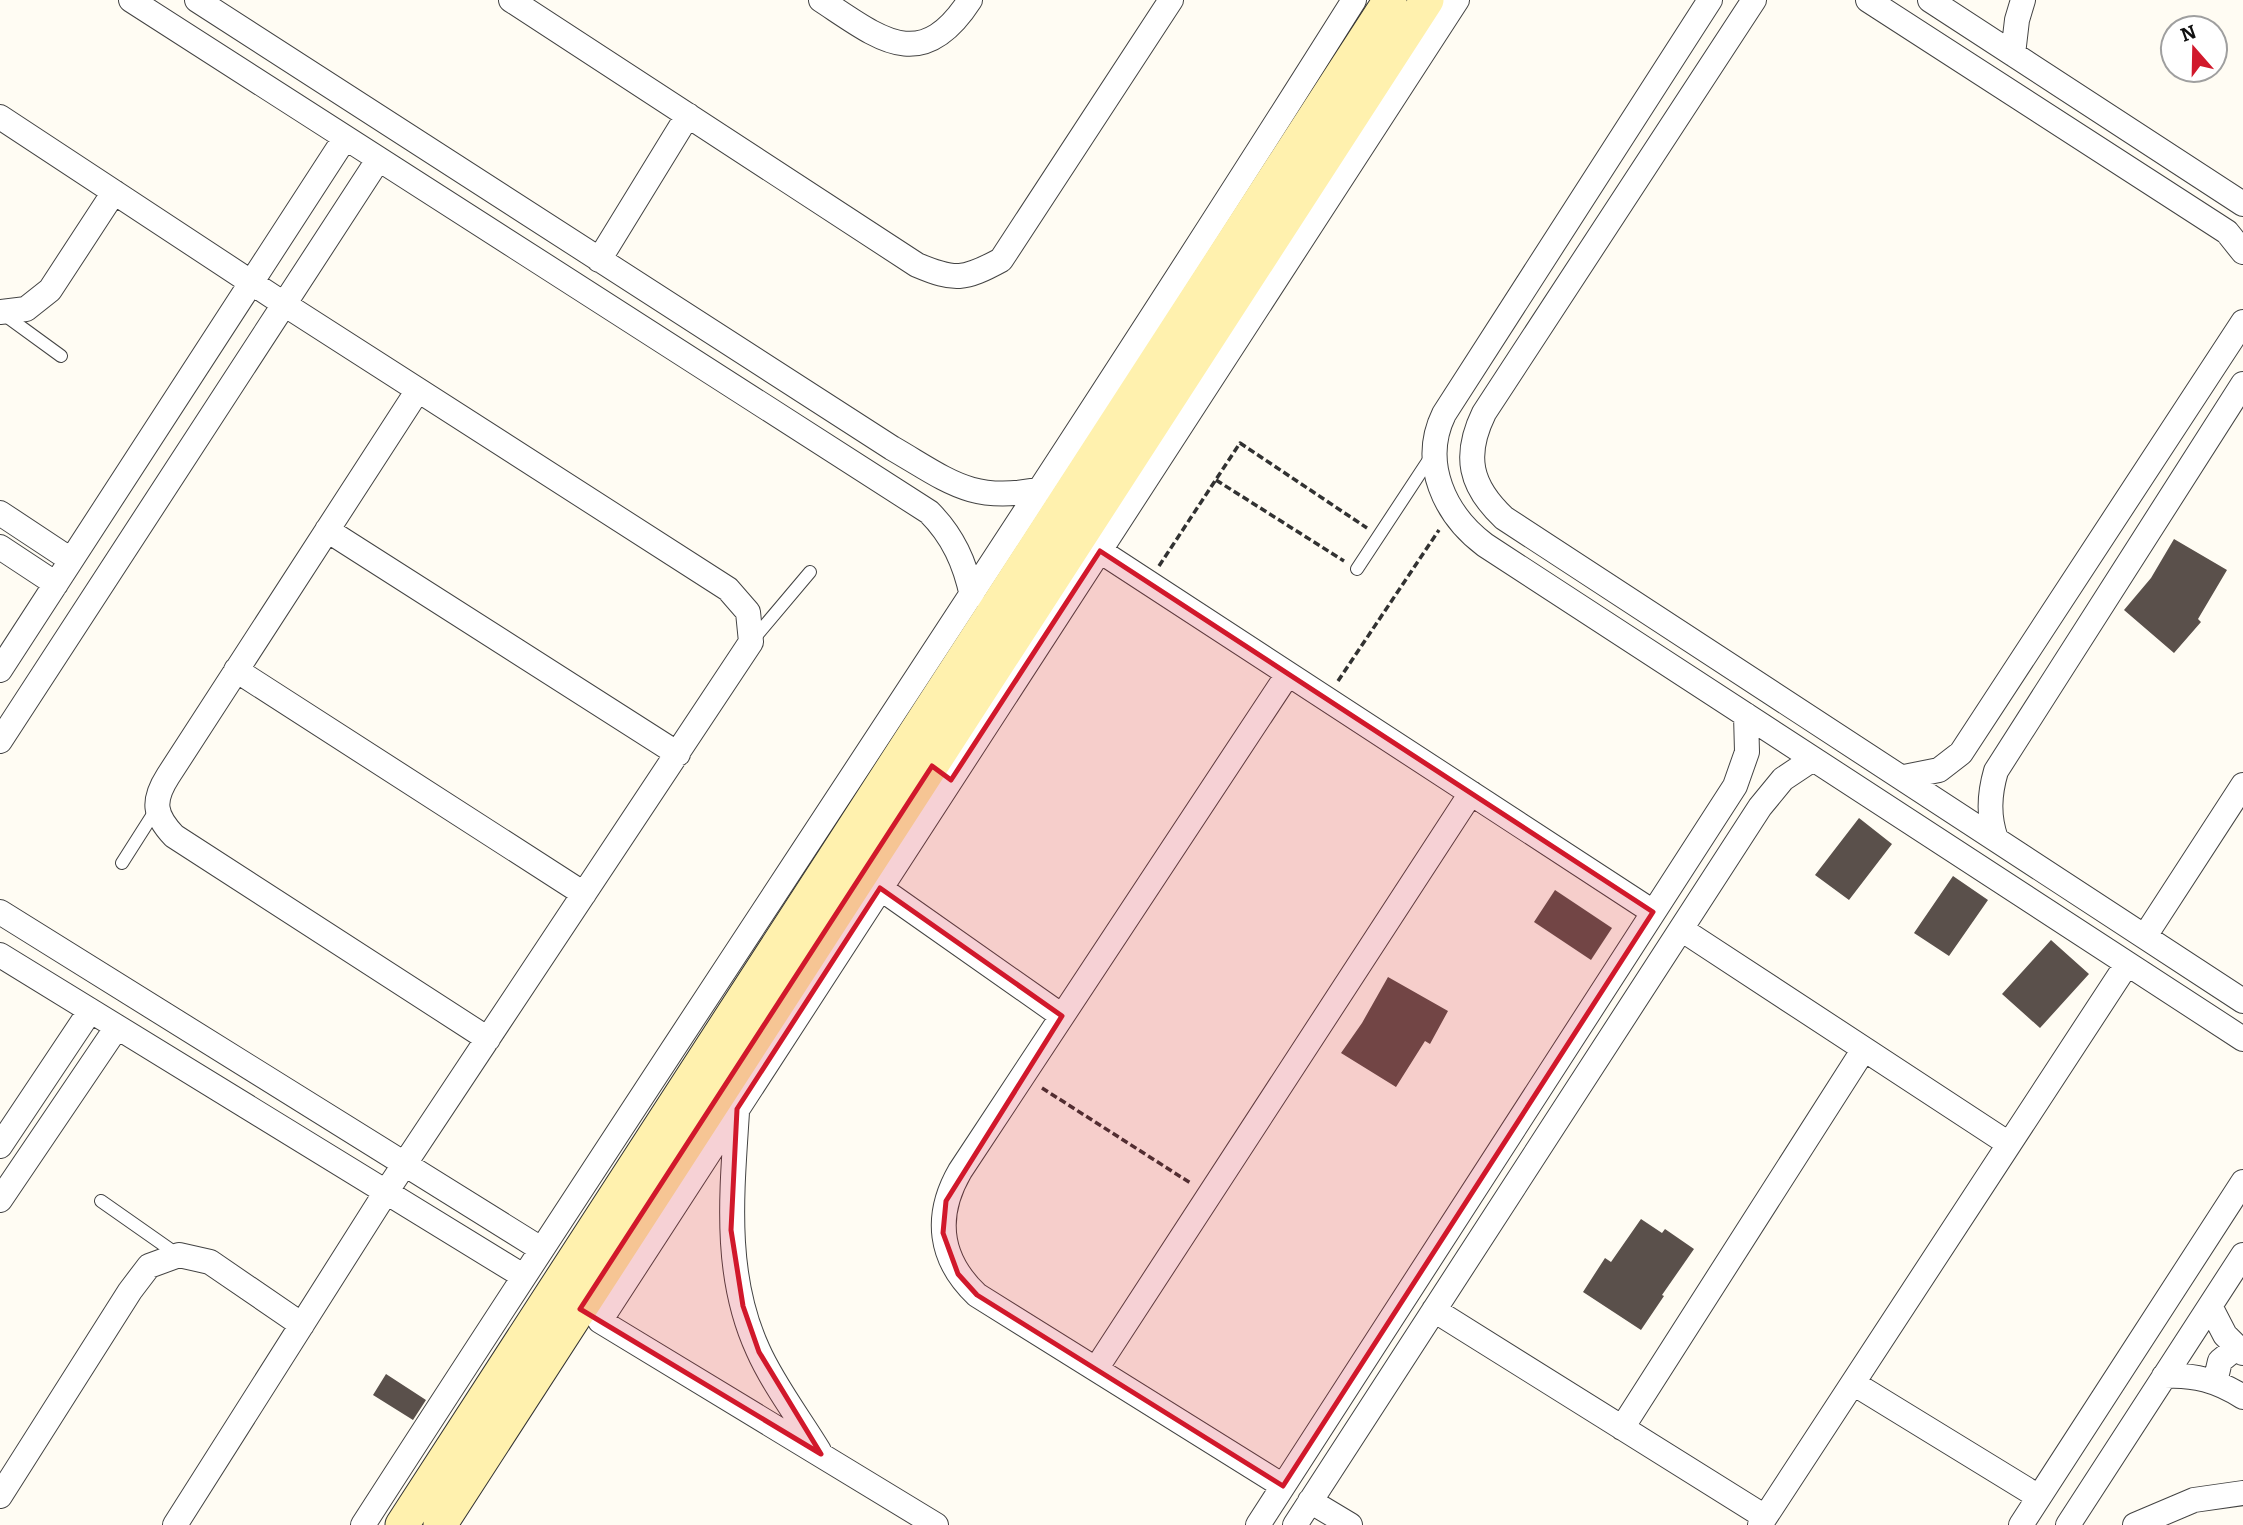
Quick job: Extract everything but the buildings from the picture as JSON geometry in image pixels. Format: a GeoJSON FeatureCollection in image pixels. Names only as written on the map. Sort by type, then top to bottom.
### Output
{"type":"FeatureCollection","features":[{"type":"Feature","properties":{"kind":"street"},"geometry":{"type":"LineString","coordinates":[[131,0],[929,512],[943,526],[961,558],[972,596]]}},
{"type":"Feature","properties":{"kind":"street"},"geometry":{"type":"LineString","coordinates":[[197,0],[892,448],[963,489],[1002,494],[1042,489]]}},
{"type":"Feature","properties":{"kind":"street"},"geometry":{"type":"LineString","coordinates":[[512,0],[917,265],[944,276],[975,275],[1001,260],[1171,0]]}},
{"type":"Feature","properties":{"kind":"street"},"geometry":{"type":"LineString","coordinates":[[821,0],[871,33],[897,44],[925,43],[949,29],[970,0]]}},
{"type":"Feature","properties":{"kind":"street"},"geometry":{"type":"LineString","coordinates":[[363,1525],[523,1276],[1042,489],[1354,0]]}},
{"type":"Feature","properties":{"kind":"street"},"geometry":{"type":"LineString","coordinates":[[402,1525],[1390,0]]}},
{"type":"Feature","properties":{"kind":"street"},"geometry":{"type":"LineString","coordinates":[[590,1315],[941,773],[1427,0]]}},
{"type":"Feature","properties":{"kind":"street"},"geometry":{"type":"LineString","coordinates":[[440,1525],[737,1109],[880,888],[941,773],[1100,551],[1457,0]]}},
{"type":"Feature","properties":{"kind":"street"},"geometry":{"type":"LineString","coordinates":[[1710,0],[1444,414],[1435,439],[1434,452],[1438,481],[1452,511],[1461,524],[1485,545],[2243,1040]]}},
{"type":"Feature","properties":{"kind":"street"},"geometry":{"type":"LineString","coordinates":[[1754,0],[1484,414],[1473,440],[1471,455],[1478,484],[1485,497],[1504,518],[2243,1001]]}},
{"type":"Feature","properties":{"kind":"street"},"geometry":{"type":"LineString","coordinates":[[1868,0],[2227,232],[2243,252]]}},
{"type":"Feature","properties":{"kind":"street"},"geometry":{"type":"LineString","coordinates":[[2013,54],[2015,1]]}},
{"type":"Feature","properties":{"kind":"street"},"geometry":{"type":"LineString","coordinates":[[1945,3],[2013,54],[2243,204]]}},
{"type":"Feature","properties":{"kind":"street"},"geometry":{"type":"LineString","coordinates":[[599,260],[688,115]]}},
{"type":"Feature","properties":{"kind":"street"},"geometry":{"type":"LineString","coordinates":[[0,117],[284,304],[728,589],[748,612],[751,642],[386,1192],[175,1525]]}},
{"type":"Feature","properties":{"kind":"street"},"geometry":{"type":"LineString","coordinates":[[0,670],[345,138]]}},
{"type":"Feature","properties":{"kind":"street"},"geometry":{"type":"LineString","coordinates":[[0,741],[378,160]]}},
{"type":"Feature","properties":{"kind":"street"},"geometry":{"type":"LineString","coordinates":[[1,312],[26,309],[50,290],[114,192]]}},
{"type":"Feature","properties":{"kind":"street"},"geometry":{"type":"LineString","coordinates":[[1904,778],[1939,770],[1962,753],[2243,322]]}},
{"type":"Feature","properties":{"kind":"street"},"geometry":{"type":"LineString","coordinates":[[1997,839],[1992,826],[1990,798],[1996,771],[2243,384]]}},
{"type":"Feature","properties":{"kind":"street"},"geometry":{"type":"LineString","coordinates":[[418,390],[159,790],[157,808],[163,824],[174,836],[488,1039]]}},
{"type":"Feature","properties":{"kind":"street"},"geometry":{"type":"LineString","coordinates":[[878,479],[892,448]]}},
{"type":"Feature","properties":{"kind":"street"},"geometry":{"type":"LineString","coordinates":[[0,513],[71,560]]}},
{"type":"Feature","properties":{"kind":"street"},"geometry":{"type":"LineString","coordinates":[[327,530],[678,754]]}},
{"type":"Feature","properties":{"kind":"street"},"geometry":{"type":"LineString","coordinates":[[0,547],[56,584]]}},
{"type":"Feature","properties":{"kind":"street"},"geometry":{"type":"LineString","coordinates":[[1100,551],[1653,912]]}},
{"type":"Feature","properties":{"kind":"street"},"geometry":{"type":"LineString","coordinates":[[236,670],[584,894]]}},
{"type":"Feature","properties":{"kind":"street"},"geometry":{"type":"LineString","coordinates":[[1283,1486],[977,1295],[958,1274],[946,1248],[943,1217],[951,1185],[1288,674]]}},
{"type":"Feature","properties":{"kind":"street"},"geometry":{"type":"LineString","coordinates":[[1258,1525],[1740,775],[1748,740],[1746,715]]}},
{"type":"Feature","properties":{"kind":"street"},"geometry":{"type":"LineString","coordinates":[[1962,753],[1966,764],[1976,772],[1996,771]]}},
{"type":"Feature","properties":{"kind":"street"},"geometry":{"type":"LineString","coordinates":[[1295,1525],[1770,793],[1783,779],[1813,759]]}},
{"type":"Feature","properties":{"kind":"street"},"geometry":{"type":"LineString","coordinates":[[1740,775],[1757,776],[1763,780],[1770,793]]}},
{"type":"Feature","properties":{"kind":"street"},"geometry":{"type":"LineString","coordinates":[[2145,936],[2243,785]]}},
{"type":"Feature","properties":{"kind":"street"},"geometry":{"type":"LineString","coordinates":[[1096,1369],[1471,793]]}},
{"type":"Feature","properties":{"kind":"street"},"geometry":{"type":"LineString","coordinates":[[880,888],[1062,1016]]}},
{"type":"Feature","properties":{"kind":"street"},"geometry":{"type":"LineString","coordinates":[[0,912],[541,1249]]}},
{"type":"Feature","properties":{"kind":"street"},"geometry":{"type":"LineString","coordinates":[[1681,929],[2009,1144]]}},
{"type":"Feature","properties":{"kind":"street"},"geometry":{"type":"LineString","coordinates":[[0,955],[523,1276]]}},
{"type":"Feature","properties":{"kind":"street"},"geometry":{"type":"LineString","coordinates":[[1434,1310],[1622,1428],[1762,1521],[2127,964]]}},
{"type":"Feature","properties":{"kind":"street"},"geometry":{"type":"LineString","coordinates":[[0,1146],[90,1011]]}},
{"type":"Feature","properties":{"kind":"street"},"geometry":{"type":"LineString","coordinates":[[0,1200],[117,1027]]}},
{"type":"Feature","properties":{"kind":"street"},"geometry":{"type":"LineString","coordinates":[[1622,1428],[1864,1049]]}},
{"type":"Feature","properties":{"kind":"street"},"geometry":{"type":"LineString","coordinates":[[737,1109],[731,1230],[737,1282],[758,1352],[821,1454]]}},
{"type":"Feature","properties":{"kind":"street"},"geometry":{"type":"LineString","coordinates":[[2021,1525],[2243,1182]]}},
{"type":"Feature","properties":{"kind":"street"},"geometry":{"type":"LineString","coordinates":[[0,1496],[130,1291],[149,1266],[179,1255],[210,1262],[302,1325]]}},
{"type":"Feature","properties":{"kind":"street"},"geometry":{"type":"LineString","coordinates":[[2068,1525],[2243,1255]]}},
{"type":"Feature","properties":{"kind":"street"},"geometry":{"type":"LineString","coordinates":[[552,1293],[936,1525]]}},
{"type":"Feature","properties":{"kind":"street"},"geometry":{"type":"LineString","coordinates":[[2210,1306],[2216,1321],[2240,1351],[2220,1361],[2215,1382]]}},
{"type":"Feature","properties":{"kind":"street"},"geometry":{"type":"LineString","coordinates":[[2164,1376],[2181,1375],[2215,1382],[2243,1397]]}},
{"type":"Feature","properties":{"kind":"street"},"geometry":{"type":"LineString","coordinates":[[1853,1383],[2039,1497]]}},
{"type":"Feature","properties":{"kind":"street"},"geometry":{"type":"LineString","coordinates":[[2135,1525],[2194,1500],[2243,1493]]}},
{"type":"Feature","properties":{"kind":"street"},"geometry":{"type":"LineString","coordinates":[[1310,1501],[1350,1525]]}},
{"type":"Feature","properties":{"kind":"lane"},"geometry":{"type":"LineString","coordinates":[[1,312],[61,356]]}},
{"type":"Feature","properties":{"kind":"lane"},"geometry":{"type":"LineString","coordinates":[[1357,569],[1434,452]]}},
{"type":"Feature","properties":{"kind":"lane"},"geometry":{"type":"LineString","coordinates":[[751,642],[810,572]]}},
{"type":"Feature","properties":{"kind":"lane"},"geometry":{"type":"LineString","coordinates":[[122,863],[157,808]]}},
{"type":"Feature","properties":{"kind":"lane"},"geometry":{"type":"LineString","coordinates":[[101,1200],[179,1255]]}},
{"type":"Feature","properties":{"kind":"path"},"geometry":{"type":"LineString","coordinates":[[1149,583],[1240,443],[1379,536]]}},
{"type":"Feature","properties":{"kind":"path"},"geometry":{"type":"LineString","coordinates":[[1216,480],[1357,569]]}},
{"type":"Feature","properties":{"kind":"path"},"geometry":{"type":"LineString","coordinates":[[1326,698],[1452,511]]}},
{"type":"Feature","properties":{"kind":"path"},"geometry":{"type":"LineString","coordinates":[[1023,1076],[1209,1195]]}},
{"type":"Feature","properties":{"kind":"highlighted area"},"geometry":{"type":"Polygon","coordinates":[[[1100,551],[1653,912],[1283,1486],[977,1295],[958,1274],[943,1233],[946,1201],[1062,1016],[880,888],[737,1109],[731,1230],[743,1306],[759,1352],[821,1454],[580,1309],[932,766],[951,780],[1100,551]]]}}]}
